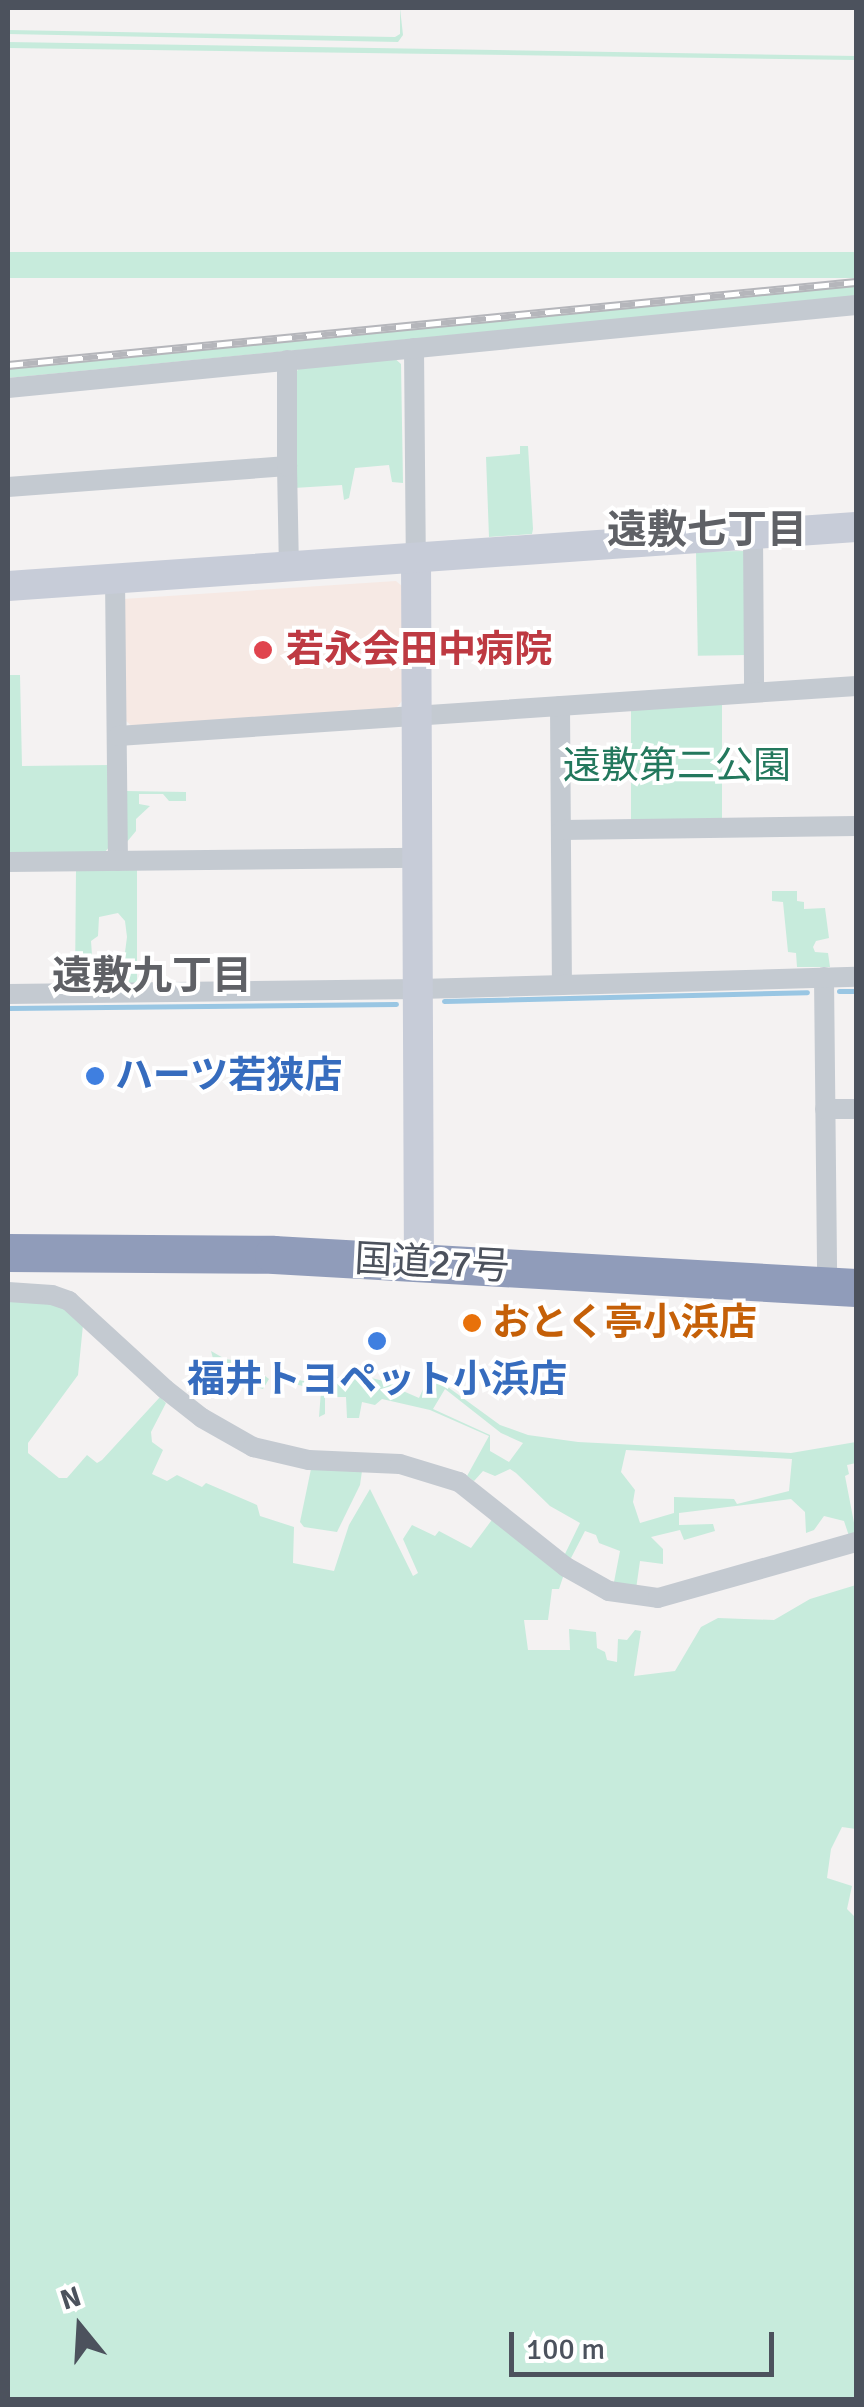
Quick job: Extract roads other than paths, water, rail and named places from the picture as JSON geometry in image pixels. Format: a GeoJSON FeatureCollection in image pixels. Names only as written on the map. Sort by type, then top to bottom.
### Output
{"type":"FeatureCollection","features":[{"type":"Feature","properties":{"kind":"highway","name":"国道27号"},"geometry":{"type":"LineString","coordinates":[[8,1253],[180,1252],[842,1287]]}},
{"type":"Feature","properties":{"kind":"street"},"geometry":{"type":"LineString","coordinates":[[8,388],[856,305]]}},
{"type":"Feature","properties":{"kind":"street"},"geometry":{"type":"LineString","coordinates":[[414,348],[420,858],[419,1263]]}},
{"type":"Feature","properties":{"kind":"street"},"geometry":{"type":"LineString","coordinates":[[287,360],[289,566]]}},
{"type":"Feature","properties":{"kind":"street"},"geometry":{"type":"LineString","coordinates":[[8,487],[287,466]]}},
{"type":"Feature","properties":{"kind":"street"},"geometry":{"type":"LineString","coordinates":[[8,586],[856,527]]}},
{"type":"Feature","properties":{"kind":"street"},"geometry":{"type":"LineString","coordinates":[[753,534],[754,692]]}},
{"type":"Feature","properties":{"kind":"street"},"geometry":{"type":"LineString","coordinates":[[115,578],[118,861]]}},
{"type":"Feature","properties":{"kind":"street"},"geometry":{"type":"LineString","coordinates":[[118,736],[856,686]]}},
{"type":"Feature","properties":{"kind":"street"},"geometry":{"type":"LineString","coordinates":[[560,706],[562,985]]}},
{"type":"Feature","properties":{"kind":"street"},"geometry":{"type":"LineString","coordinates":[[562,830],[856,826]]}},
{"type":"Feature","properties":{"kind":"street"},"geometry":{"type":"LineString","coordinates":[[8,862],[420,858]]}},
{"type":"Feature","properties":{"kind":"street"},"geometry":{"type":"LineString","coordinates":[[8,994],[420,989],[856,976]]}},
{"type":"Feature","properties":{"kind":"street"},"geometry":{"type":"LineString","coordinates":[[824,977],[825,1109],[842,1287]]}},
{"type":"Feature","properties":{"kind":"street"},"geometry":{"type":"LineString","coordinates":[[825,1109],[856,1109]]}},
{"type":"Feature","properties":{"kind":"street"},"geometry":{"type":"LineString","coordinates":[[8,1292],[52,1295],[69,1302],[202,1418],[253,1447],[309,1460],[400,1464],[460,1482],[566,1567],[609,1590],[658,1598],[856,1542]]}},
{"type":"Feature","properties":{"kind":"waterway"},"geometry":{"type":"LineString","coordinates":[[839,991],[856,991]]}},
{"type":"Feature","properties":{"kind":"waterway"},"geometry":{"type":"LineString","coordinates":[[444,1001],[807,992]]}},
{"type":"Feature","properties":{"kind":"waterway"},"geometry":{"type":"LineString","coordinates":[[8,1008],[396,1004]]}},
{"type":"Feature","properties":{"kind":"railway"},"geometry":{"type":"LineString","coordinates":[[8,365],[856,282]]}},
{"type":"Feature","properties":{"kind":"place","name":"若永会田中病院"},"geometry":{"type":"Point","coordinates":[263,650]}},
{"type":"Feature","properties":{"kind":"place","name":"ハーツ若狭店"},"geometry":{"type":"Point","coordinates":[95,1076]}},
{"type":"Feature","properties":{"kind":"place","name":"おとく亭小浜店"},"geometry":{"type":"Point","coordinates":[472,1323]}},
{"type":"Feature","properties":{"kind":"place","name":"福井トヨペット小浜店"},"geometry":{"type":"Point","coordinates":[377,1341]}},
{"type":"Feature","properties":{"kind":"district","name":"遠敷七丁目"},"geometry":{"type":"Point","coordinates":[707,530]}},
{"type":"Feature","properties":{"kind":"district","name":"遠敷九丁目"},"geometry":{"type":"Point","coordinates":[152,976]}},
{"type":"Feature","properties":{"kind":"park label","name":"遠敷第二公園"},"geometry":{"type":"Point","coordinates":[677,766]}}]}
